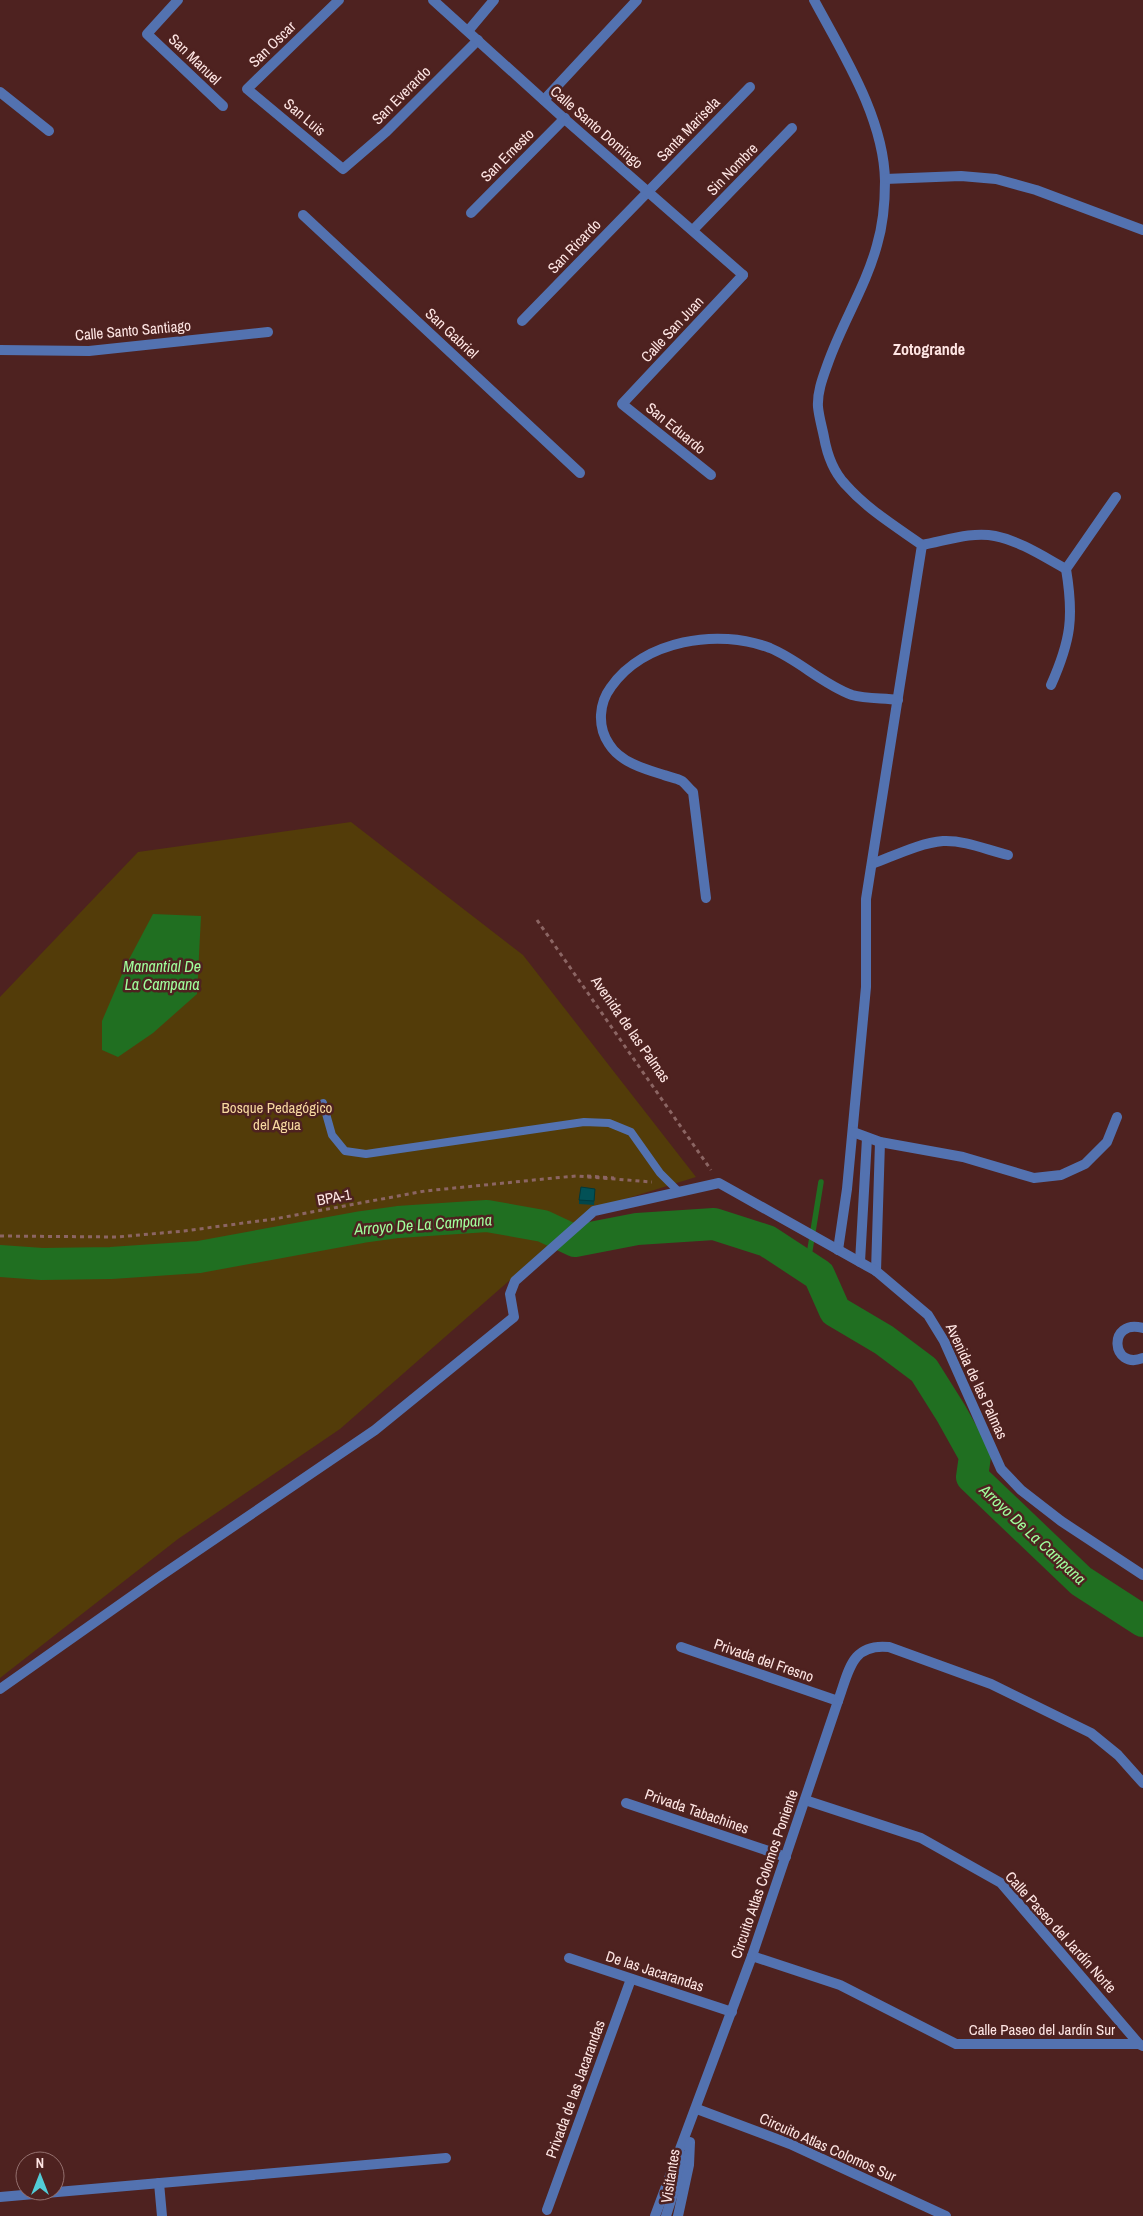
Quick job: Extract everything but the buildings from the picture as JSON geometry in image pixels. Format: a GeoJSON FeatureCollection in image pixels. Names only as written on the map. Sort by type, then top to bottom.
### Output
{"type":"FeatureCollection","features":[{"type":"Feature","properties":{"kind":"street","name":"San Manuel"},"geometry":{"type":"LineString","coordinates":[[178,0],[147,34],[223,106]]}},
{"type":"Feature","properties":{"kind":"street","name":"San Oscar"},"geometry":{"type":"LineString","coordinates":[[247,89],[339,0]]}},
{"type":"Feature","properties":{"kind":"street","name":"Calle Santo Domingo"},"geometry":{"type":"LineString","coordinates":[[433,0],[743,275]]}},
{"type":"Feature","properties":{"kind":"street"},"geometry":{"type":"LineString","coordinates":[[468,31],[494,0]]}},
{"type":"Feature","properties":{"kind":"street"},"geometry":{"type":"LineString","coordinates":[[544,100],[637,0]]}},
{"type":"Feature","properties":{"kind":"street"},"geometry":{"type":"LineString","coordinates":[[814,0],[852,70],[868,107],[878,138],[885,179],[884,208],[877,245],[821,381],[818,406],[829,458],[844,482],[860,500],[922,545],[977,535],[994,536],[1014,542],[1066,569]]}},
{"type":"Feature","properties":{"kind":"street","name":"San Everardo"},"geometry":{"type":"LineString","coordinates":[[343,169],[386,132],[478,40]]}},
{"type":"Feature","properties":{"kind":"street","name":"Santa Marisela"},"geometry":{"type":"LineString","coordinates":[[648,191],[750,86]]}},
{"type":"Feature","properties":{"kind":"street","name":"San Luis"},"geometry":{"type":"LineString","coordinates":[[247,89],[343,169]]}},
{"type":"Feature","properties":{"kind":"street"},"geometry":{"type":"LineString","coordinates":[[0,92],[49,131]]}},
{"type":"Feature","properties":{"kind":"street","name":"San Ernesto"},"geometry":{"type":"LineString","coordinates":[[471,213],[565,118]]}},
{"type":"Feature","properties":{"kind":"street","name":"Sin Nombre"},"geometry":{"type":"LineString","coordinates":[[693,230],[792,128]]}},
{"type":"Feature","properties":{"kind":"street"},"geometry":{"type":"LineString","coordinates":[[885,179],[961,176],[996,178],[1036,190],[1143,230]]}},
{"type":"Feature","properties":{"kind":"street","name":"San Ricardo"},"geometry":{"type":"LineString","coordinates":[[522,321],[648,191]]}},
{"type":"Feature","properties":{"kind":"street","name":"San Gabriel"},"geometry":{"type":"LineString","coordinates":[[303,215],[580,473]]}},
{"type":"Feature","properties":{"kind":"street","name":"Calle San Juan"},"geometry":{"type":"LineString","coordinates":[[622,404],[743,275]]}},
{"type":"Feature","properties":{"kind":"street","name":"Calle Santo Santiago"},"geometry":{"type":"LineString","coordinates":[[0,350],[89,351],[268,332]]}},
{"type":"Feature","properties":{"kind":"street","name":"San Eduardo"},"geometry":{"type":"LineString","coordinates":[[622,404],[711,475]]}},
{"type":"Feature","properties":{"kind":"street"},"geometry":{"type":"LineString","coordinates":[[1051,685],[1061,663],[1070,630],[1072,603],[1066,569],[1116,496]]}},
{"type":"Feature","properties":{"kind":"street"},"geometry":{"type":"LineString","coordinates":[[838,1250],[853,1132],[866,987],[866,899],[922,545]]}},
{"type":"Feature","properties":{"kind":"street"},"geometry":{"type":"LineString","coordinates":[[706,898],[693,792],[681,781],[625,760],[609,744],[600,722],[604,696],[620,673],[647,656],[677,644],[706,639],[740,639],[771,649],[831,686],[854,695],[898,700]]}},
{"type":"Feature","properties":{"kind":"street"},"geometry":{"type":"LineString","coordinates":[[872,864],[919,847],[943,841],[965,843],[1008,856]]}},
{"type":"Feature","properties":{"kind":"street"},"geometry":{"type":"LineString","coordinates":[[853,1132],[880,1142],[963,1157],[1034,1178],[1061,1175],[1085,1164],[1107,1142],[1117,1117]]}},
{"type":"Feature","properties":{"kind":"street"},"geometry":{"type":"LineString","coordinates":[[860,1262],[867,1138]]}},
{"type":"Feature","properties":{"kind":"street"},"geometry":{"type":"LineString","coordinates":[[876,1271],[880,1142]]}},
{"type":"Feature","properties":{"kind":"street","name":"Avenida de las Palmas"},"geometry":{"type":"LineString","coordinates":[[680,1192],[719,1183],[876,1271],[928,1315],[940,1334],[1001,1470],[1021,1490],[1061,1520],[1143,1575]]}},
{"type":"Feature","properties":{"kind":"street"},"geometry":{"type":"LineString","coordinates":[[0,1688],[156,1578],[375,1430],[514,1317],[510,1294],[515,1281],[594,1211],[680,1192]]}},
{"type":"Feature","properties":{"kind":"street"},"geometry":{"type":"LineString","coordinates":[[1143,1328],[1136,1326],[1122,1331],[1118,1337],[1117,1344],[1119,1351],[1124,1357],[1130,1360],[1143,1358]]}},
{"type":"Feature","properties":{"kind":"street","name":"Circuito Atlas Colomos Poniente"},"geometry":{"type":"LineString","coordinates":[[697,2109],[752,1956],[838,1701],[853,1661],[862,1650],[874,1645],[889,1647],[991,1684],[1091,1733],[1118,1755],[1143,1783]]}},
{"type":"Feature","properties":{"kind":"street","name":"Privada del Fresno"},"geometry":{"type":"LineString","coordinates":[[681,1647],[838,1701]]}},
{"type":"Feature","properties":{"kind":"street","name":"Calle Paseo del Jardín Norte"},"geometry":{"type":"LineString","coordinates":[[805,1800],[922,1838],[1001,1883],[1141,2045]]}},
{"type":"Feature","properties":{"kind":"street","name":"Privada Tabachines"},"geometry":{"type":"LineString","coordinates":[[626,1803],[786,1857]]}},
{"type":"Feature","properties":{"kind":"street","name":"Calle Paseo del Jardín Sur"},"geometry":{"type":"LineString","coordinates":[[752,1956],[840,1985],[956,2044],[1141,2045]]}},
{"type":"Feature","properties":{"kind":"street","name":"De las Jacarandas"},"geometry":{"type":"LineString","coordinates":[[568,1958],[732,2012]]}},
{"type":"Feature","properties":{"kind":"street","name":"Privada de las Jacarandas"},"geometry":{"type":"LineString","coordinates":[[547,2210],[632,1979]]}},
{"type":"Feature","properties":{"kind":"street"},"geometry":{"type":"LineString","coordinates":[[666,2216],[690,2142],[697,2109]]}},
{"type":"Feature","properties":{"kind":"street"},"geometry":{"type":"LineString","coordinates":[[655,2216],[697,2109]]}},
{"type":"Feature","properties":{"kind":"street","name":"Circuito Atlas Colomos Sur"},"geometry":{"type":"LineString","coordinates":[[697,2109],[790,2144],[946,2216]]}},
{"type":"Feature","properties":{"kind":"street","name":"Visitantes"},"geometry":{"type":"LineString","coordinates":[[678,2216],[689,2165],[690,2142]]}},
{"type":"Feature","properties":{"kind":"street"},"geometry":{"type":"LineString","coordinates":[[0,2197],[446,2158]]}},
{"type":"Feature","properties":{"kind":"street"},"geometry":{"type":"LineString","coordinates":[[159,2183],[162,2216]]}},
{"type":"Feature","properties":{"kind":"lane"},"geometry":{"type":"LineString","coordinates":[[323,1103],[332,1135],[345,1151],[366,1154],[584,1122],[609,1123],[631,1132],[660,1174],[680,1192]]}},
{"type":"Feature","properties":{"kind":"path","name":"Avenida de las Palmas"},"geometry":{"type":"LineString","coordinates":[[537,920],[700,1155]]}},
{"type":"Feature","properties":{"kind":"path"},"geometry":{"type":"LineString","coordinates":[[0,1235],[116,1236],[175,1231],[268,1218],[467,1184],[553,1176],[576,1175],[670,1183]]}},
{"type":"Feature","properties":{"kind":"green space","name":"Bosque Pedagógico del Agua"},"geometry":{"type":"Polygon","coordinates":[[[351,822],[523,955],[696,1177],[590,1210],[340,1429],[178,1539],[0,1678],[0,997],[138,852],[351,822]]]}},
{"type":"Feature","properties":{"kind":"water","name":"Manantial De La Campana"},"geometry":{"type":"Polygon","coordinates":[[[153,914],[201,916],[197,994],[153,1033],[118,1057],[102,1050],[102,1021],[126,965],[153,914]]]}},
{"type":"Feature","properties":{"kind":"waterway"},"geometry":{"type":"LineString","coordinates":[[807,1268],[821,1182]]}},
{"type":"Feature","properties":{"kind":"waterway","name":"Arroyo De La Campana"},"geometry":{"type":"LineString","coordinates":[[0,1261],[42,1264],[111,1263],[199,1257],[362,1227],[398,1222],[487,1216],[543,1226],[575,1241],[637,1229],[714,1224],[767,1241],[819,1275],[835,1311],[884,1340],[924,1370],[975,1456],[972,1477],[1081,1581],[1143,1621]]}},
{"type":"Feature","properties":{"kind":"district","name":"Zotogrande"},"geometry":{"type":"Point","coordinates":[929,349]}}]}
